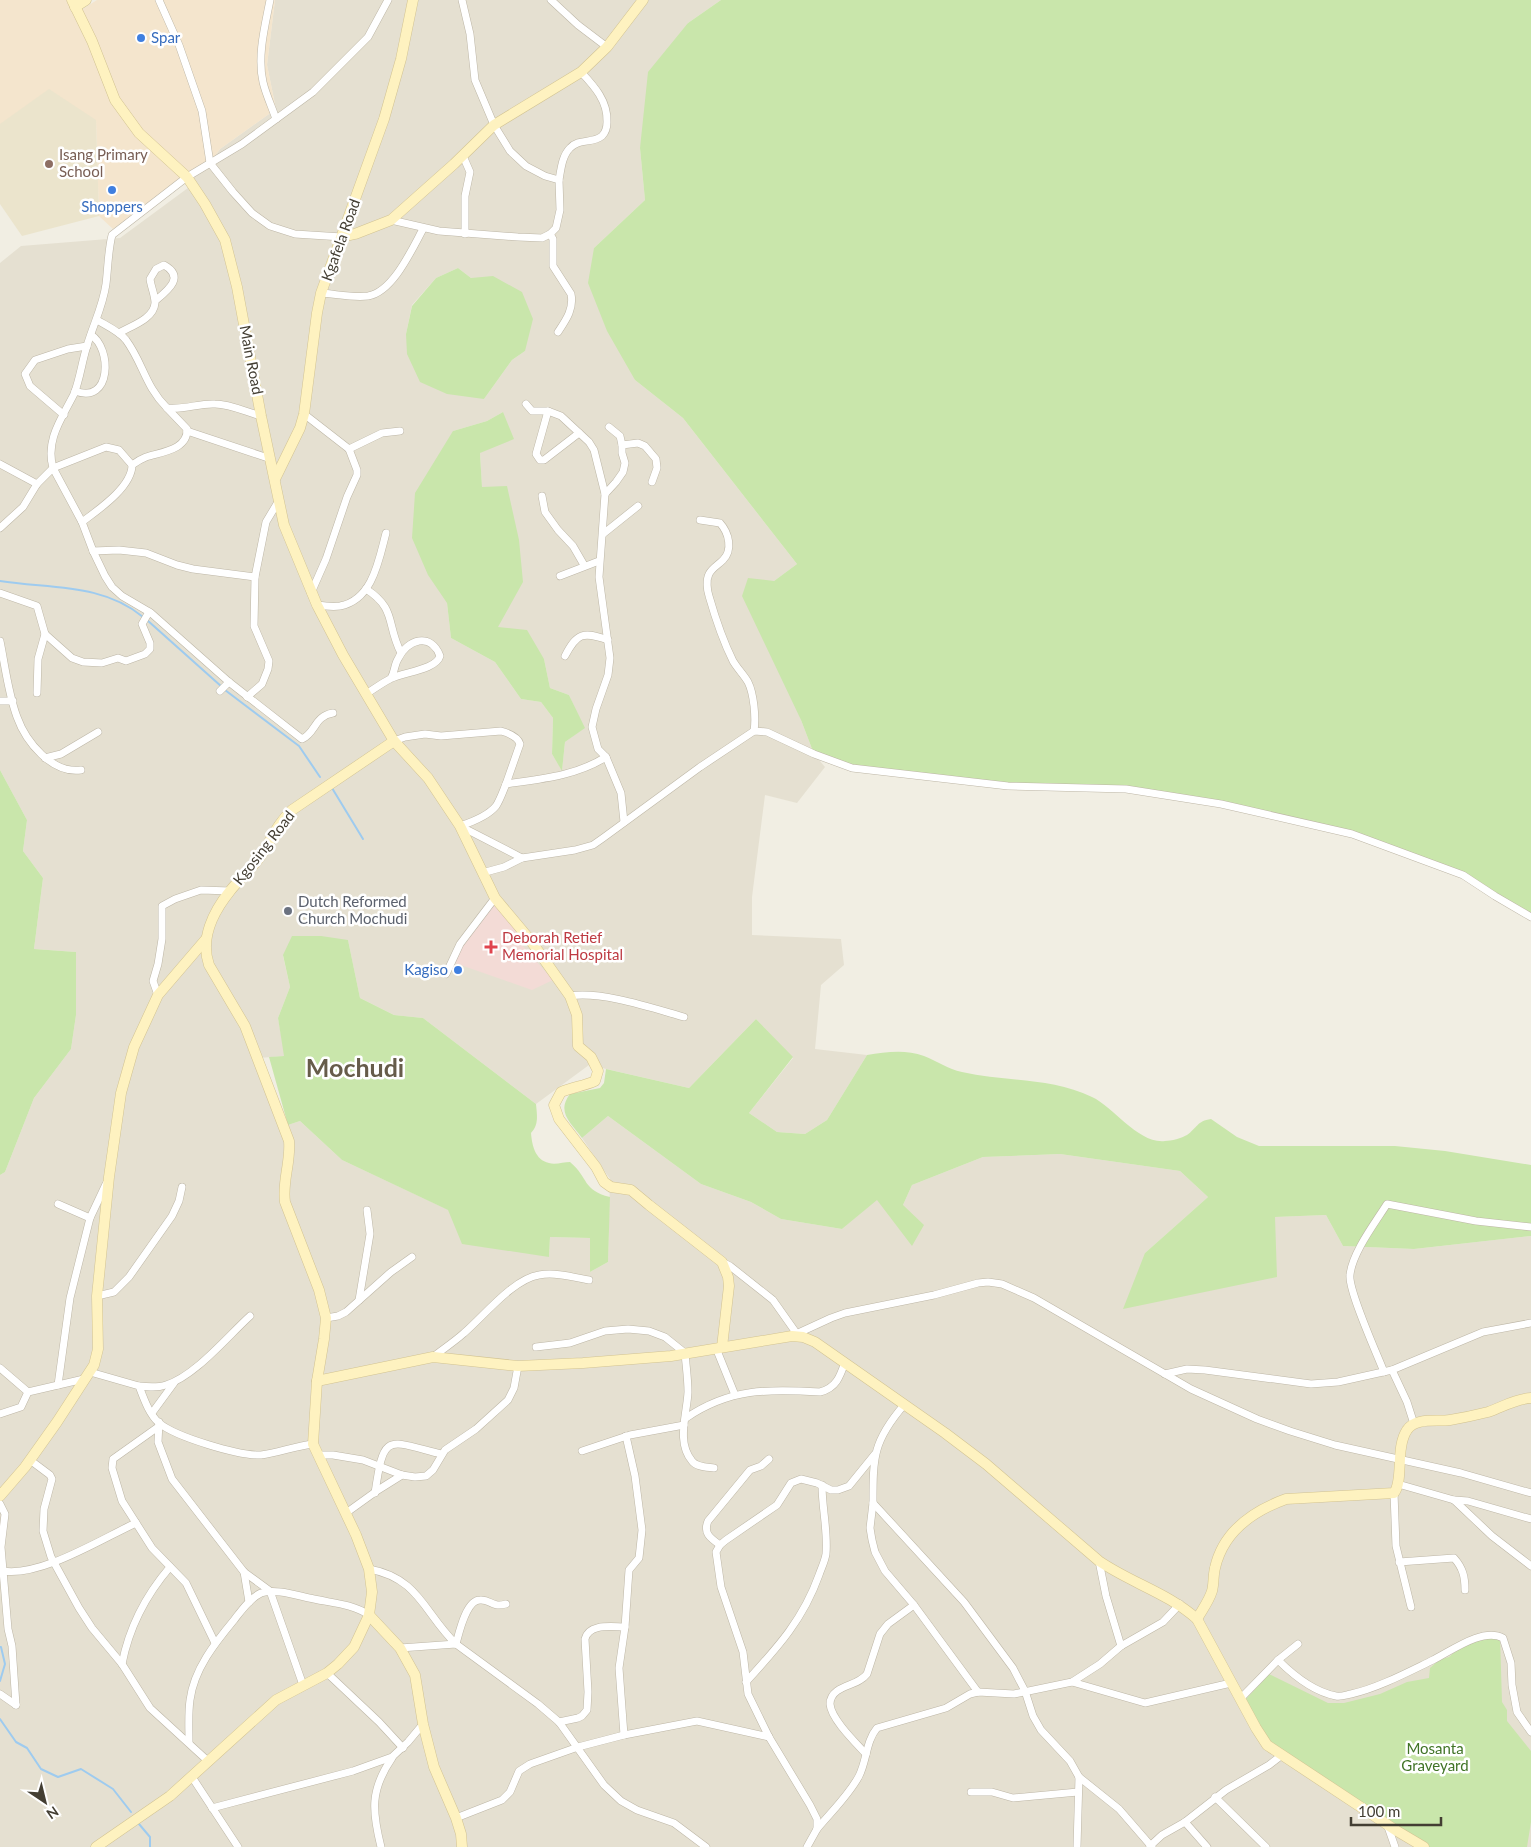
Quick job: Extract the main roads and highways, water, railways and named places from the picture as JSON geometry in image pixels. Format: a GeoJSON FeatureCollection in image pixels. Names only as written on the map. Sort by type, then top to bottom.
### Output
{"type":"FeatureCollection","features":[{"type":"Feature","properties":{"kind":"waterway"},"geometry":{"type":"LineString","coordinates":[[0,581],[75,589],[93,593],[127,606],[143,617]]}},
{"type":"Feature","properties":{"kind":"waterway"},"geometry":{"type":"LineString","coordinates":[[147,620],[222,687]]}},
{"type":"Feature","properties":{"kind":"waterway"},"geometry":{"type":"LineString","coordinates":[[225,690],[299,746],[320,777]]}},
{"type":"Feature","properties":{"kind":"waterway"},"geometry":{"type":"LineString","coordinates":[[332,788],[363,839]]}},
{"type":"Feature","properties":{"kind":"waterway"},"geometry":{"type":"LineString","coordinates":[[0,1647],[5,1664],[0,1681]]}},
{"type":"Feature","properties":{"kind":"waterway"},"geometry":{"type":"LineString","coordinates":[[0,1719],[16,1742],[27,1748],[41,1769],[58,1777],[81,1769],[113,1789],[131,1812]]}},
{"type":"Feature","properties":{"kind":"waterway"},"geometry":{"type":"LineString","coordinates":[[139,1824],[150,1837],[150,1847]]}},
{"type":"Feature","properties":{"kind":"place","name":"Spar"},"geometry":{"type":"Point","coordinates":[141,38]}},
{"type":"Feature","properties":{"kind":"place","name":"Isang Primary School"},"geometry":{"type":"Point","coordinates":[49,164]}},
{"type":"Feature","properties":{"kind":"place","name":"Shoppers"},"geometry":{"type":"Point","coordinates":[112,190]}},
{"type":"Feature","properties":{"kind":"place","name":"Dutch Reformed Church Mochudi"},"geometry":{"type":"Point","coordinates":[288,911]}},
{"type":"Feature","properties":{"kind":"place","name":"Deborah Retief Memorial Hospital"},"geometry":{"type":"Point","coordinates":[491,947]}},
{"type":"Feature","properties":{"kind":"place","name":"Kagiso"},"geometry":{"type":"Point","coordinates":[458,970]}},
{"type":"Feature","properties":{"kind":"district","name":"Mochudi"},"geometry":{"type":"Point","coordinates":[355,1068]}},
{"type":"Feature","properties":{"kind":"park label","name":"Mosanta Graveyard"},"geometry":{"type":"Point","coordinates":[1435,1758]}}]}
